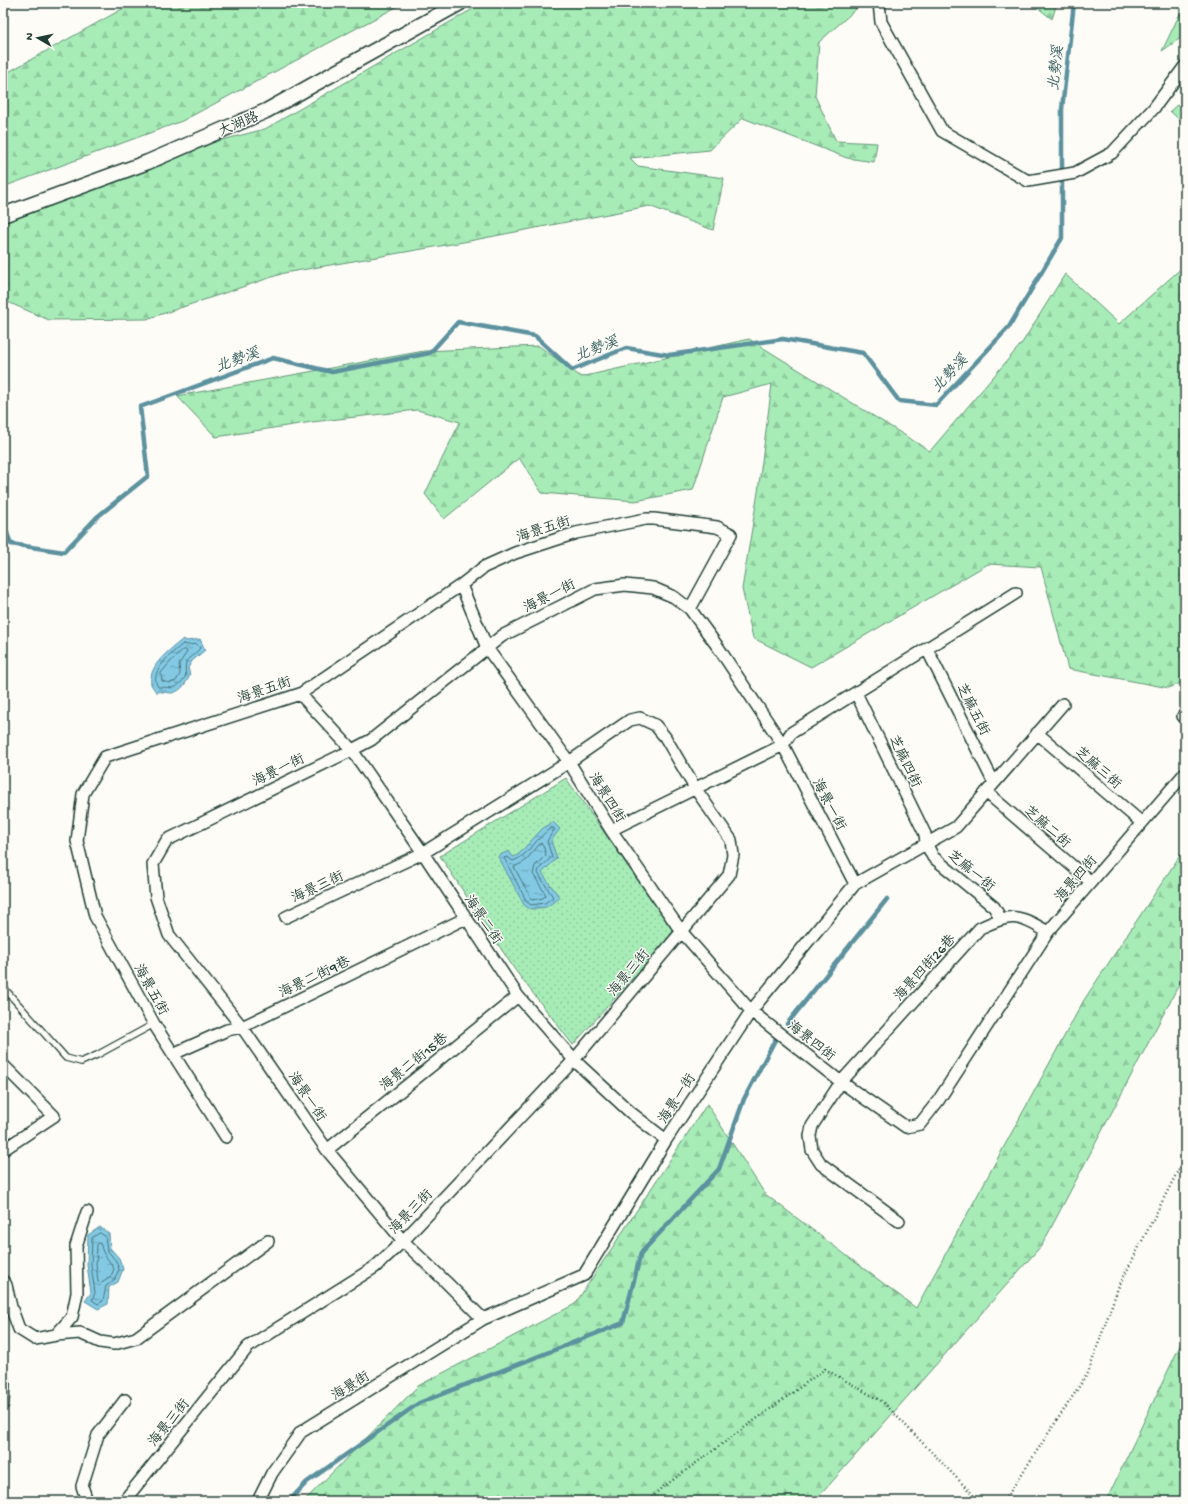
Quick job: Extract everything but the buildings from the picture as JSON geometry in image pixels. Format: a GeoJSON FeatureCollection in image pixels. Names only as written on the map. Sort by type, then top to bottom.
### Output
{"type":"FeatureCollection","features":[{"type":"Feature","properties":{"kind":"street","name":"大湖路"},"geometry":{"type":"LineString","coordinates":[[3,215],[148,162],[266,111],[460,3]]}},
{"type":"Feature","properties":{"kind":"street"},"geometry":{"type":"LineString","coordinates":[[879,3],[881,22],[942,131],[1028,181],[1075,173],[1112,153],[1154,108],[1185,66]]}},
{"type":"Feature","properties":{"kind":"street","name":"海景五街"},"geometry":{"type":"LineString","coordinates":[[226,1137],[154,1024],[95,916],[78,841],[83,794],[105,757],[300,694],[461,585],[484,567],[515,553],[576,533],[654,519],[717,527],[731,534],[690,609]]}},
{"type":"Feature","properties":{"kind":"street","name":"海景四街"},"geometry":{"type":"LineString","coordinates":[[461,585],[487,648],[569,762],[611,830],[681,931],[751,1011],[841,1082],[906,1127],[920,1124],[938,1101],[1048,932],[1185,773]]}},
{"type":"Feature","properties":{"kind":"street","name":"海景一街"},"geometry":{"type":"LineString","coordinates":[[625,585],[653,588],[674,597],[690,609],[718,647],[783,746],[855,884],[751,1011],[666,1140],[584,1275],[483,1319],[403,1241],[326,1150],[242,1027],[169,935],[156,898],[153,864],[167,840],[371,740],[487,648],[502,636],[595,589],[625,585]]}},
{"type":"Feature","properties":{"kind":"street"},"geometry":{"type":"LineString","coordinates":[[611,830],[783,746],[792,733],[1016,593]]}},
{"type":"Feature","properties":{"kind":"street","name":"芝麻五街"},"geometry":{"type":"LineString","coordinates":[[926,649],[994,783]]}},
{"type":"Feature","properties":{"kind":"street","name":"芝麻四街"},"geometry":{"type":"LineString","coordinates":[[856,693],[925,834],[926,843]]}},
{"type":"Feature","properties":{"kind":"street","name":"海景二街"},"geometry":{"type":"LineString","coordinates":[[300,694],[352,750],[423,853],[518,996],[574,1060],[630,1112],[666,1140]]}},
{"type":"Feature","properties":{"kind":"street"},"geometry":{"type":"LineString","coordinates":[[855,884],[956,827],[1063,704]]}},
{"type":"Feature","properties":{"kind":"street","name":"海景三街"},"geometry":{"type":"LineString","coordinates":[[124,1501],[248,1347],[375,1268],[403,1241],[574,1060],[729,874],[733,855],[731,840],[695,788],[665,737],[655,725],[640,718],[630,720],[569,762],[423,853],[286,917]]}},
{"type":"Feature","properties":{"kind":"street","name":"芝麻三街"},"geometry":{"type":"LineString","coordinates":[[1037,733],[1142,823]]}},
{"type":"Feature","properties":{"kind":"street","name":"芝麻二街"},"geometry":{"type":"LineString","coordinates":[[986,792],[1091,882]]}},
{"type":"Feature","properties":{"kind":"street","name":"芝麻一街"},"geometry":{"type":"LineString","coordinates":[[926,843],[933,857],[994,907],[1001,919]]}},
{"type":"Feature","properties":{"kind":"street","name":"海景四街26巷"},"geometry":{"type":"LineString","coordinates":[[900,1221],[821,1164],[812,1150],[810,1136],[812,1126],[841,1082],[980,928],[1001,919],[1016,917],[1028,920],[1048,932]]}},
{"type":"Feature","properties":{"kind":"street","name":"海景二街9巷"},"geometry":{"type":"LineString","coordinates":[[173,1054],[226,1030],[242,1027],[466,918]]}},
{"type":"Feature","properties":{"kind":"street","name":"海景二街15巷"},"geometry":{"type":"LineString","coordinates":[[326,1150],[518,996]]}},
{"type":"Feature","properties":{"kind":"street"},"geometry":{"type":"LineString","coordinates":[[3,1065],[54,1116],[3,1150]]}},
{"type":"Feature","properties":{"kind":"street"},"geometry":{"type":"LineString","coordinates":[[56,1335],[72,1317],[77,1293],[76,1246],[87,1212]]}},
{"type":"Feature","properties":{"kind":"street"},"geometry":{"type":"LineString","coordinates":[[3,1281],[6,1284],[11,1307],[19,1329],[35,1339],[80,1333],[100,1342],[114,1344],[136,1338],[268,1241]]}},
{"type":"Feature","properties":{"kind":"street","name":"海景街"},"geometry":{"type":"LineString","coordinates":[[258,1501],[272,1473],[301,1432],[483,1319]]}},
{"type":"Feature","properties":{"kind":"street"},"geometry":{"type":"LineString","coordinates":[[3,1380],[3,1404]]}},
{"type":"Feature","properties":{"kind":"street"},"geometry":{"type":"LineString","coordinates":[[87,1501],[82,1486],[98,1435],[125,1400]]}},
{"type":"Feature","properties":{"kind":"lane"},"geometry":{"type":"LineString","coordinates":[[3,987],[66,1058],[81,1062],[154,1024]]}},
{"type":"Feature","properties":{"kind":"path"},"geometry":{"type":"LineString","coordinates":[[1004,1501],[1088,1373],[1118,1288],[1185,1157]]}},
{"type":"Feature","properties":{"kind":"path"},"geometry":{"type":"LineString","coordinates":[[650,1501],[659,1490],[825,1369],[883,1402],[979,1501]]}},
{"type":"Feature","properties":{"kind":"green space"},"geometry":{"type":"Polygon","coordinates":[[[133,3],[404,3],[182,121],[3,187],[3,75],[133,3]]]}},
{"type":"Feature","properties":{"kind":"green space"},"geometry":{"type":"Polygon","coordinates":[[[483,3],[863,3],[819,42],[815,96],[836,141],[877,143],[874,162],[847,158],[743,118],[710,150],[630,158],[638,166],[724,178],[713,230],[649,206],[469,241],[284,273],[147,319],[49,320],[3,300],[3,220],[203,145],[265,129],[483,3]]]}},
{"type":"Feature","properties":{"kind":"green space"},"geometry":{"type":"Polygon","coordinates":[[[1032,3],[1057,3],[1052,19],[1032,3]]]}},
{"type":"Feature","properties":{"kind":"green space"},"geometry":{"type":"Polygon","coordinates":[[[1185,3],[1185,35],[1162,51],[1185,3]]]}},
{"type":"Feature","properties":{"kind":"green space"},"geometry":{"type":"Polygon","coordinates":[[[1185,98],[1185,125],[1170,111],[1185,98]]]}},
{"type":"Feature","properties":{"kind":"green space"},"geometry":{"type":"Polygon","coordinates":[[[1185,265],[1185,681],[1169,688],[1068,669],[1041,567],[988,564],[811,667],[753,638],[742,589],[758,492],[772,384],[723,397],[693,490],[635,501],[542,493],[519,458],[444,519],[425,494],[460,422],[417,410],[312,422],[216,437],[177,396],[424,351],[539,346],[581,377],[749,339],[930,451],[1022,343],[1065,274],[1119,324],[1185,265]]]}},
{"type":"Feature","properties":{"kind":"green space"},"geometry":{"type":"Polygon","coordinates":[[[566,778],[674,932],[573,1045],[515,970],[440,856],[566,778]]]}},
{"type":"Feature","properties":{"kind":"green space"},"geometry":{"type":"Polygon","coordinates":[[[1185,848],[1185,973],[1042,1245],[815,1501],[304,1501],[418,1386],[575,1304],[707,1104],[765,1194],[916,1308],[1084,1000],[1185,848]]]}},
{"type":"Feature","properties":{"kind":"green space"},"geometry":{"type":"Polygon","coordinates":[[[1185,1335],[1185,1501],[1106,1501],[1185,1335]]]}},
{"type":"Feature","properties":{"kind":"water"},"geometry":{"type":"Polygon","coordinates":[[[183,639],[187,641],[200,639],[205,650],[192,661],[188,668],[190,675],[181,689],[172,693],[156,692],[151,684],[151,677],[156,664],[166,653],[183,639]]]}},
{"type":"Feature","properties":{"kind":"water"},"geometry":{"type":"Polygon","coordinates":[[[553,822],[560,829],[551,841],[557,858],[542,873],[560,898],[546,907],[530,909],[524,905],[498,856],[509,851],[513,857],[518,855],[542,829],[553,822]]]}},
{"type":"Feature","properties":{"kind":"water"},"geometry":{"type":"Polygon","coordinates":[[[100,1227],[109,1234],[110,1248],[119,1258],[123,1269],[118,1282],[109,1287],[108,1304],[98,1309],[85,1301],[91,1293],[87,1265],[88,1235],[100,1227]]]}},
{"type":"Feature","properties":{"kind":"waterway","name":"北勢溪"},"geometry":{"type":"LineString","coordinates":[[3,522],[11,544],[64,552],[97,517],[148,476],[140,407],[273,358],[332,372],[430,353],[458,322],[535,336],[572,370],[626,348],[669,355],[783,339],[863,353],[899,401],[936,405],[1009,327],[1062,238],[1062,109],[1074,3]]}},
{"type":"Feature","properties":{"kind":"waterway"},"geometry":{"type":"LineString","coordinates":[[787,1024],[887,899]]}},
{"type":"Feature","properties":{"kind":"waterway"},"geometry":{"type":"LineString","coordinates":[[289,1501],[307,1482],[419,1403],[623,1323],[641,1253],[719,1169],[744,1099],[775,1040]]}}]}
